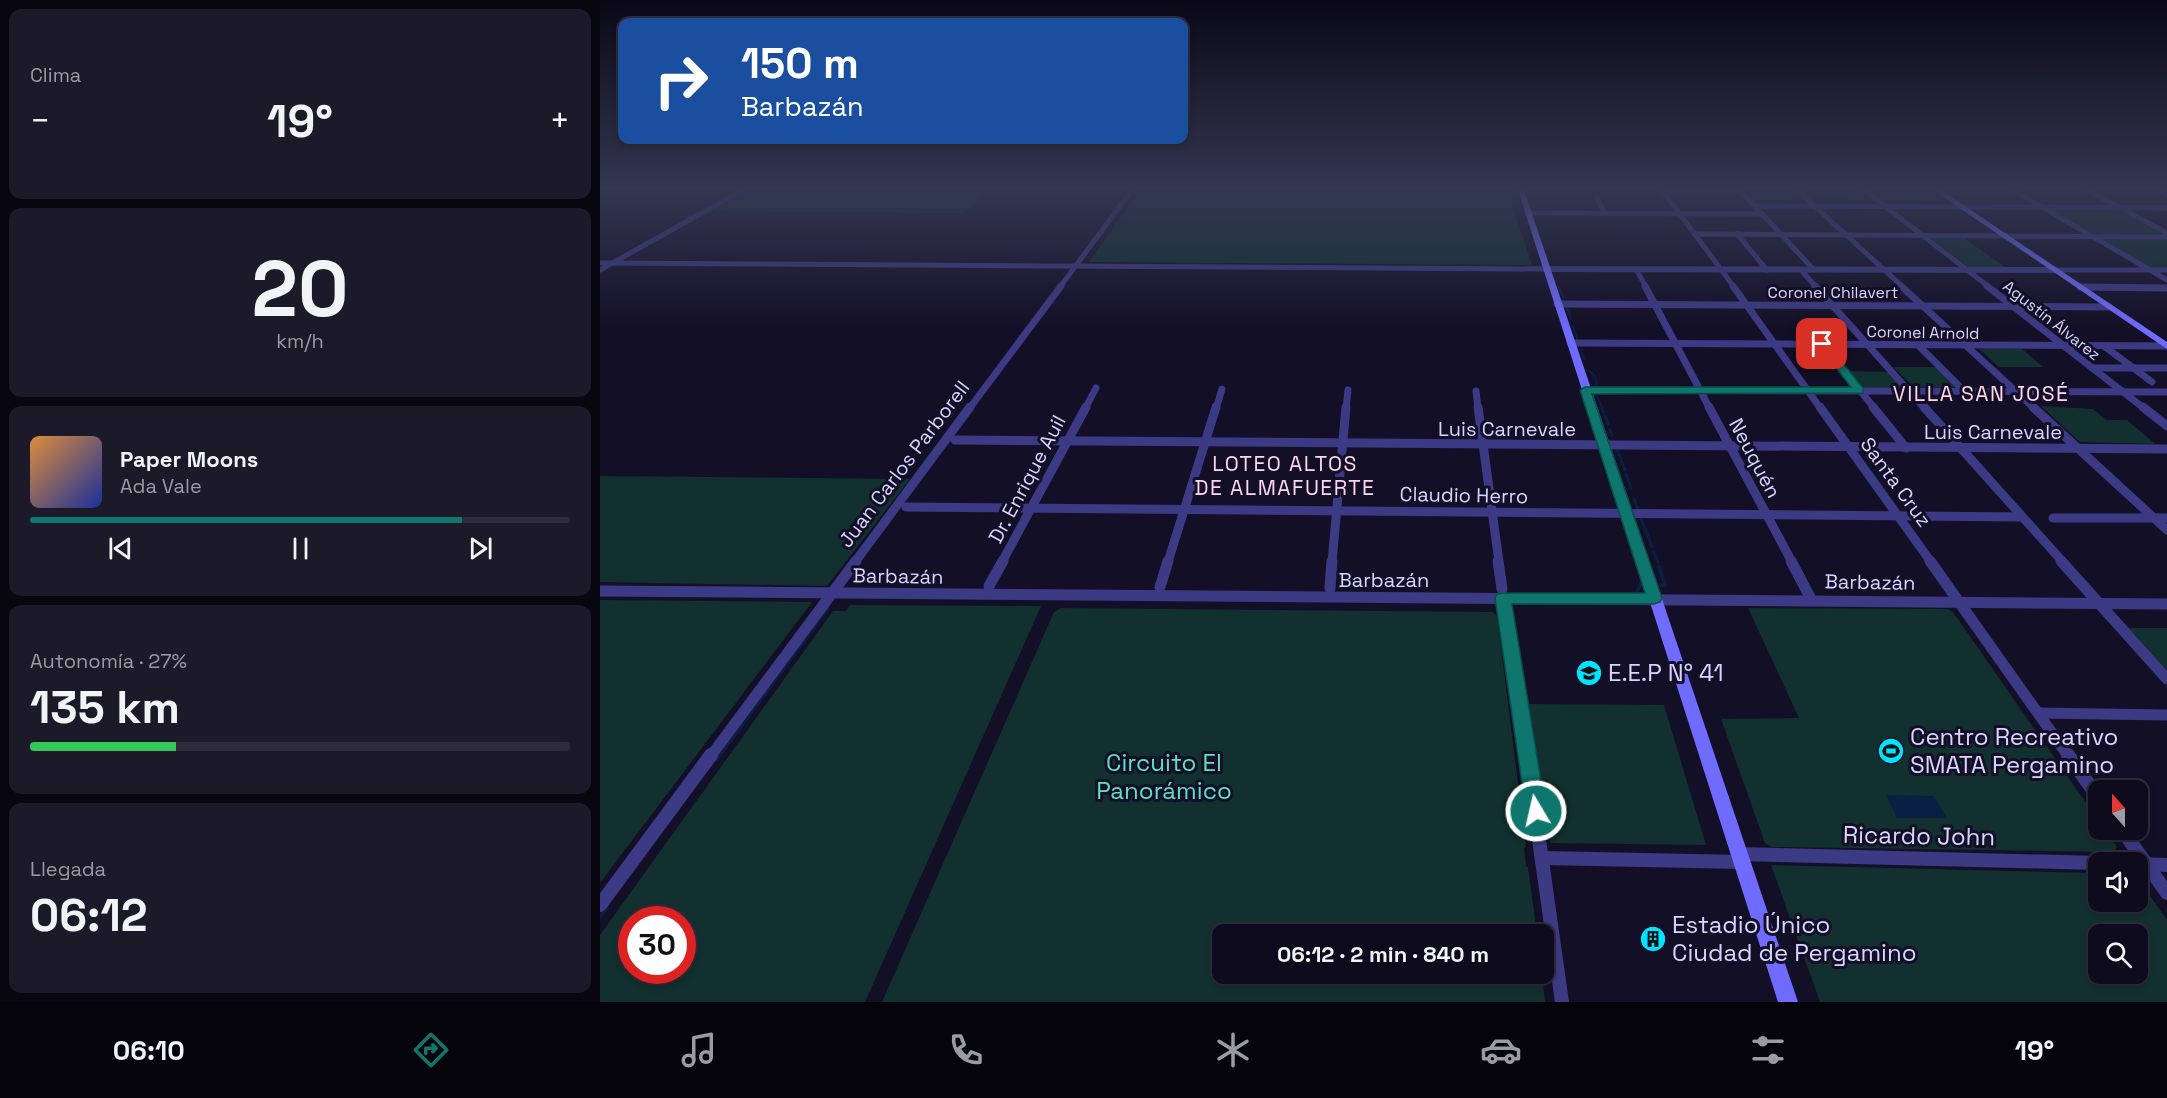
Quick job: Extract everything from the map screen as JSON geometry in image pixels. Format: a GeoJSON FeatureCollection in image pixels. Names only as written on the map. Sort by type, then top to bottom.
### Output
{"type":"FeatureCollection","features":[{"type":"Feature","properties":{"kind":"main road"},"geometry":{"type":"LineString","coordinates":[[1535,237],[1788,1002]]}},
{"type":"Feature","properties":{"kind":"main road"},"geometry":{"type":"LineString","coordinates":[[2005,237],[2167,346]]}},
{"type":"Feature","properties":{"kind":"street"},"geometry":{"type":"LineString","coordinates":[[600,270],[659,237]]}},
{"type":"Feature","properties":{"kind":"street","name":"Juan Carlos Parborell"},"geometry":{"type":"LineString","coordinates":[[600,905],[1097,237]]}},
{"type":"Feature","properties":{"kind":"street","name":"Santa Cruz"},"geometry":{"type":"LineString","coordinates":[[1696,237],[2088,783]]}},
{"type":"Feature","properties":{"kind":"street"},"geometry":{"type":"LineString","coordinates":[[1739,237],[1767,270]]}},
{"type":"Feature","properties":{"kind":"street"},"geometry":{"type":"LineString","coordinates":[[1784,237],[1814,270]]}},
{"type":"Feature","properties":{"kind":"street"},"geometry":{"type":"LineString","coordinates":[[1849,237],[2167,530]]}},
{"type":"Feature","properties":{"kind":"street","name":"Agustín Álvarez"},"geometry":{"type":"LineString","coordinates":[[1924,237],[2167,426]]}},
{"type":"Feature","properties":{"kind":"street"},"geometry":{"type":"LineString","coordinates":[[2093,237],[2167,280]]}},
{"type":"Feature","properties":{"kind":"street"},"geometry":{"type":"LineString","coordinates":[[600,263],[1075,267],[2167,270]]}},
{"type":"Feature","properties":{"kind":"street","name":"Neuquén"},"geometry":{"type":"LineString","coordinates":[[1636,269],[1811,599]]}},
{"type":"Feature","properties":{"kind":"street"},"geometry":{"type":"LineString","coordinates":[[1801,270],[2167,679]]}},
{"type":"Feature","properties":{"kind":"street"},"geometry":{"type":"LineString","coordinates":[[2080,287],[2167,288]]}},
{"type":"Feature","properties":{"kind":"street","name":"Coronel Chilavert"},"geometry":{"type":"LineString","coordinates":[[1557,304],[2109,307]]}},
{"type":"Feature","properties":{"kind":"street","name":"Coronel Arnold"},"geometry":{"type":"LineString","coordinates":[[1570,343],[2167,346]]}},
{"type":"Feature","properties":{"kind":"street"},"geometry":{"type":"LineString","coordinates":[[1822,344],[1906,448]]}},
{"type":"Feature","properties":{"kind":"street"},"geometry":{"type":"LineString","coordinates":[[1918,345],[1964,391]]}},
{"type":"Feature","properties":{"kind":"street"},"geometry":{"type":"LineString","coordinates":[[2104,346],[2152,382]]}},
{"type":"Feature","properties":{"kind":"street"},"geometry":{"type":"LineString","coordinates":[[2092,368],[2167,368]]}},
{"type":"Feature","properties":{"kind":"street","name":"Dr. Enrique Auil"},"geometry":{"type":"LineString","coordinates":[[989,586],[1096,388]]}},
{"type":"Feature","properties":{"kind":"street"},"geometry":{"type":"LineString","coordinates":[[1160,587],[1222,389]]}},
{"type":"Feature","properties":{"kind":"street"},"geometry":{"type":"LineString","coordinates":[[1330,588],[1348,390]]}},
{"type":"Feature","properties":{"kind":"street"},"geometry":{"type":"LineString","coordinates":[[1585,390],[2167,392]]}},
{"type":"Feature","properties":{"kind":"street"},"geometry":{"type":"LineString","coordinates":[[1476,391],[1502,594],[1543,858],[1562,1002]]}},
{"type":"Feature","properties":{"kind":"street","name":"Luis Carnevale"},"geometry":{"type":"LineString","coordinates":[[955,440],[2167,449]]}},
{"type":"Feature","properties":{"kind":"street","name":"Claudio Herro"},"geometry":{"type":"LineString","coordinates":[[906,507],[2022,517]]}},
{"type":"Feature","properties":{"kind":"street"},"geometry":{"type":"LineString","coordinates":[[2053,518],[2167,518]]}},
{"type":"Feature","properties":{"kind":"street","name":"Barbazán"},"geometry":{"type":"LineString","coordinates":[[600,591],[830,594],[1502,594],[2167,604]]}},
{"type":"Feature","properties":{"kind":"street"},"geometry":{"type":"LineString","coordinates":[[2038,713],[2167,715]]}},
{"type":"Feature","properties":{"kind":"street","name":"Ricardo John"},"geometry":{"type":"LineString","coordinates":[[1543,858],[2088,863]]}},
{"type":"Feature","properties":{"kind":"street"},"geometry":{"type":"LineString","coordinates":[[2148,864],[2167,865]]}},
{"type":"Feature","properties":{"kind":"street"},"geometry":{"type":"LineString","coordinates":[[2148,871],[2167,893]]}},
{"type":"Feature","properties":{"kind":"green space"},"geometry":{"type":"Polygon","coordinates":[[[1107,237],[1523,237],[1532,265],[1089,262],[1107,237]]]}},
{"type":"Feature","properties":{"kind":"green space"},"geometry":{"type":"Polygon","coordinates":[[[1931,238],[1964,238],[2008,269],[1969,268],[1931,238]]]}},
{"type":"Feature","properties":{"kind":"green space"},"geometry":{"type":"Polygon","coordinates":[[[2100,239],[2167,239],[2167,268],[2149,268],[2100,239]]]}},
{"type":"Feature","properties":{"kind":"green space"},"geometry":{"type":"Polygon","coordinates":[[[1979,349],[2022,349],[2043,367],[1999,367],[1979,349]]]}},
{"type":"Feature","properties":{"kind":"green space"},"geometry":{"type":"Polygon","coordinates":[[[1893,367],[1936,367],[1955,387],[1914,387],[1893,367]]]}},
{"type":"Feature","properties":{"kind":"green space"},"geometry":{"type":"Polygon","coordinates":[[[1846,371],[1890,372],[1903,387],[1863,388],[1846,371]]]}},
{"type":"Feature","properties":{"kind":"green space"},"geometry":{"type":"Polygon","coordinates":[[[2041,406],[2093,409],[2106,420],[2127,420],[2155,444],[2080,442],[2041,406]]]}},
{"type":"Feature","properties":{"kind":"green space"},"geometry":{"type":"Polygon","coordinates":[[[600,476],[910,479],[827,586],[600,582],[600,476]]]}},
{"type":"Feature","properties":{"kind":"green space"},"geometry":{"type":"Polygon","coordinates":[[[600,600],[812,602],[600,883],[600,600]]]}},
{"type":"Feature","properties":{"kind":"green space"},"geometry":{"type":"Polygon","coordinates":[[[850,605],[1041,606],[865,1002],[600,1002],[600,935],[618,910],[618,984],[696,984],[696,906],[621,906],[833,611],[846,611],[850,605]]]}},
{"type":"Feature","properties":{"kind":"green space","name":"Circuito El Panorámico"},"geometry":{"type":"Polygon","coordinates":[[[1061,608],[1492,612],[1497,616],[1526,847],[1524,847],[1526,867],[1528,867],[1536,924],[1212,924],[1212,984],[1543,984],[1545,1002],[882,1002],[1054,612],[1061,608]]]}},
{"type":"Feature","properties":{"kind":"green space","name":"Centro Recreativo SMATA Pergamino"},"geometry":{"type":"Polygon","coordinates":[[[1748,608],[1947,609],[1953,612],[2088,806],[2088,840],[2112,840],[2117,847],[2114,852],[1771,847],[1765,843],[1721,719],[1799,718],[1748,608]]]}},
{"type":"Feature","properties":{"kind":"green space"},"geometry":{"type":"Polygon","coordinates":[[[2129,628],[2167,628],[2167,671],[2129,628]]]}},
{"type":"Feature","properties":{"kind":"green space"},"geometry":{"type":"Polygon","coordinates":[[[1529,704],[1664,705],[1706,845],[1550,843],[1529,704]]]}},
{"type":"Feature","properties":{"kind":"green space"},"geometry":{"type":"Polygon","coordinates":[[[1771,865],[2088,873],[2088,912],[2148,912],[2148,893],[2167,920],[2167,1002],[1820,1002],[1771,865]]]}},
{"type":"Feature","properties":{"kind":"water"},"geometry":{"type":"Polygon","coordinates":[[[1886,795],[1934,796],[1947,818],[1897,818],[1886,795]]]}},
{"type":"Feature","properties":{"kind":"waterway"},"geometry":{"type":"LineString","coordinates":[[1559,287],[1565,302]]}},
{"type":"Feature","properties":{"kind":"waterway"},"geometry":{"type":"LineString","coordinates":[[1566,306],[1571,319]]}},
{"type":"Feature","properties":{"kind":"waterway"},"geometry":{"type":"LineString","coordinates":[[1573,326],[1578,341]]}},
{"type":"Feature","properties":{"kind":"waterway"},"geometry":{"type":"LineString","coordinates":[[1581,350],[1584,359]]}},
{"type":"Feature","properties":{"kind":"waterway"},"geometry":{"type":"LineString","coordinates":[[1587,369],[1594,375],[1597,383],[1594,388]]}},
{"type":"Feature","properties":{"kind":"waterway"},"geometry":{"type":"LineString","coordinates":[[1596,394],[1601,405]]}},
{"type":"Feature","properties":{"kind":"waterway"},"geometry":{"type":"LineString","coordinates":[[1602,408],[1604,413]]}},
{"type":"Feature","properties":{"kind":"waterway"},"geometry":{"type":"LineString","coordinates":[[1605,416],[1608,424]]}},
{"type":"Feature","properties":{"kind":"waterway"},"geometry":{"type":"LineString","coordinates":[[1610,430],[1612,435]]}},
{"type":"Feature","properties":{"kind":"waterway"},"geometry":{"type":"LineString","coordinates":[[1617,449],[1625,470]]}},
{"type":"Feature","properties":{"kind":"waterway"},"geometry":{"type":"LineString","coordinates":[[1626,474],[1628,480]]}},
{"type":"Feature","properties":{"kind":"waterway"},"geometry":{"type":"LineString","coordinates":[[1629,482],[1631,488]]}},
{"type":"Feature","properties":{"kind":"waterway"},"geometry":{"type":"LineString","coordinates":[[1634,499],[1638,510]]}},
{"type":"Feature","properties":{"kind":"waterway"},"geometry":{"type":"LineString","coordinates":[[1641,518],[1652,547]]}},
{"type":"Feature","properties":{"kind":"waterway"},"geometry":{"type":"LineString","coordinates":[[1653,551],[1658,562]]}},
{"type":"Feature","properties":{"kind":"waterway"},"geometry":{"type":"LineString","coordinates":[[1659,567],[1665,585],[1662,585]]}},
{"type":"Feature","properties":{"kind":"waterway"},"geometry":{"type":"LineString","coordinates":[[1630,594],[1636,593],[1641,584]]}},
{"type":"Feature","properties":{"kind":"waterway"},"geometry":{"type":"LineString","coordinates":[[718,757],[828,608]]}},
{"type":"Feature","properties":{"kind":"waterway"},"geometry":{"type":"LineString","coordinates":[[716,759],[719,755]]}},
{"type":"Feature","properties":{"kind":"waterway"},"geometry":{"type":"LineString","coordinates":[[600,917],[607,907]]}},
{"type":"Feature","properties":{"kind":"place","name":"E.E.P N° 41"},"geometry":{"type":"Point","coordinates":[1589,673]}},
{"type":"Feature","properties":{"kind":"place","name":"Centro Recreativo SMATA Pergamino"},"geometry":{"type":"Point","coordinates":[1891,751]}},
{"type":"Feature","properties":{"kind":"place","name":"Estadio Único Ciudad de Pergamino"},"geometry":{"type":"Point","coordinates":[1653,939]}},
{"type":"Feature","properties":{"kind":"district","name":"VILLA SAN JOSÉ"},"geometry":{"type":"Point","coordinates":[1981,394]}},
{"type":"Feature","properties":{"kind":"district","name":"LOTEO ALTOS DE ALMAFUERTE"},"geometry":{"type":"Point","coordinates":[1285,476]}},
{"type":"Feature","properties":{"kind":"route"},"geometry":{"type":"LineString","coordinates":[[1536,811],[1503,598],[1654,598],[1585,390],[1859,390],[1822,344]]}}]}
